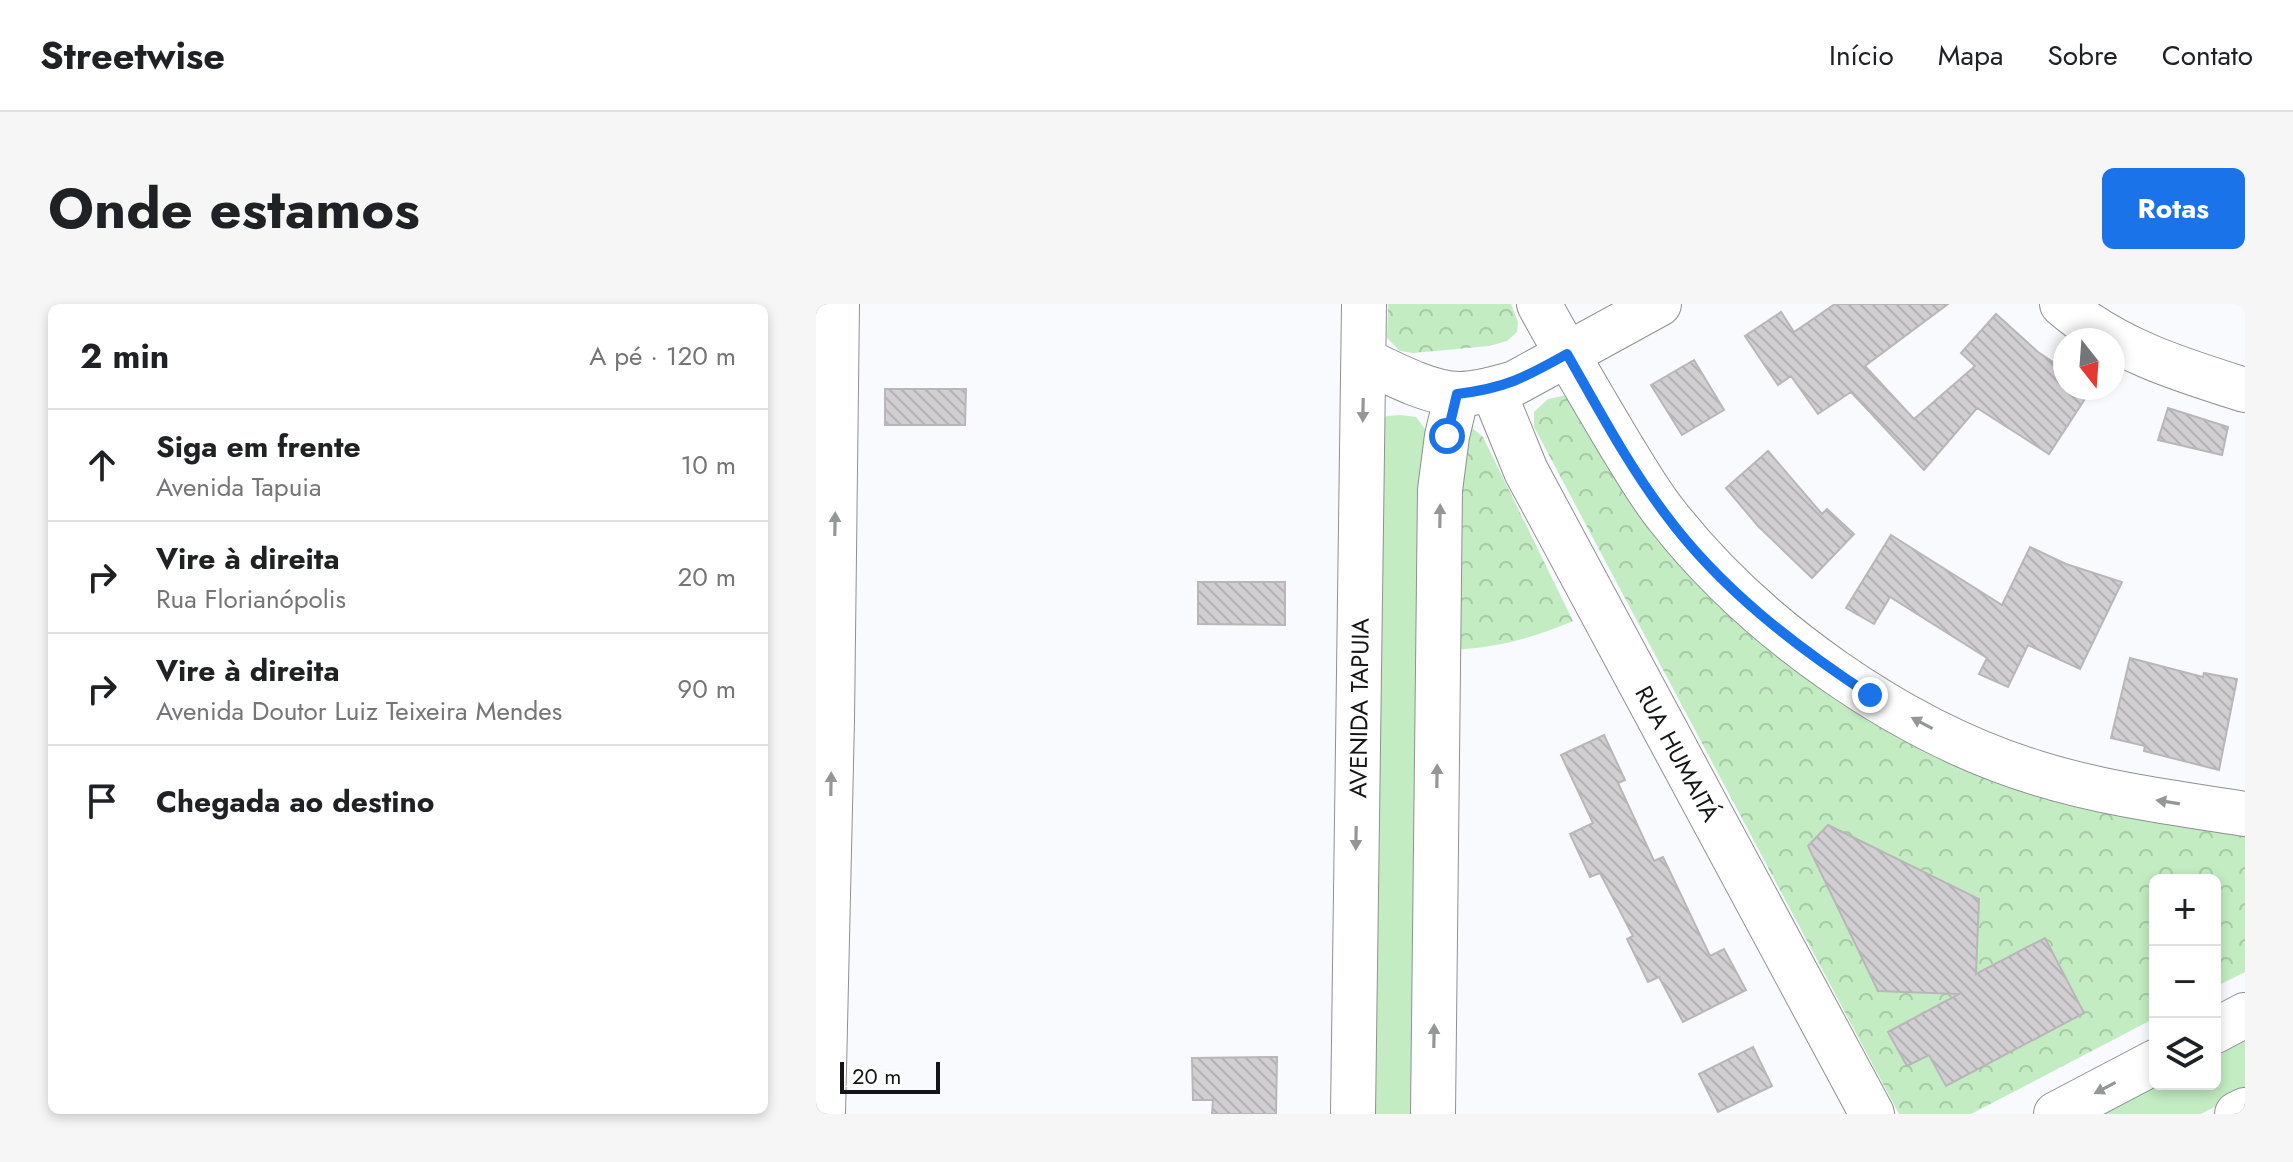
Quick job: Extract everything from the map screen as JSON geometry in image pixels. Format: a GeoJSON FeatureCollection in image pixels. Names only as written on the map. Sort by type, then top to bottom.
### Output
{"type":"FeatureCollection","features":[{"type":"Feature","properties":{"kind":"street"},"geometry":{"type":"LineString","coordinates":[[823,1114],[824,720],[837,304]]}},
{"type":"Feature","properties":{"kind":"street","name":"AVENIDA TAPUIA"},"geometry":{"type":"LineString","coordinates":[[1353,1114],[1364,304]]}},
{"type":"Feature","properties":{"kind":"street"},"geometry":{"type":"LineString","coordinates":[[1539,304],[1666,515],[1708,565],[1815,659],[1870,695],[1955,740],[2036,773],[2140,797],[2245,814]]}},
{"type":"Feature","properties":{"kind":"street"},"geometry":{"type":"LineString","coordinates":[[1364,360],[1408,381],[1475,392],[1515,383],[1659,304]]}},
{"type":"Feature","properties":{"kind":"street"},"geometry":{"type":"LineString","coordinates":[[2062,304],[2102,332],[2137,351],[2245,390]]}},
{"type":"Feature","properties":{"kind":"street"},"geometry":{"type":"LineString","coordinates":[[1433,1114],[1440,490],[1447,436],[1475,392]]}},
{"type":"Feature","properties":{"kind":"street","name":"RUA HUMAITÁ"},"geometry":{"type":"LineString","coordinates":[[1475,392],[1526,471],[1872,1114]]}},
{"type":"Feature","properties":{"kind":"street"},"geometry":{"type":"LineString","coordinates":[[2221,1028],[2245,1015]]}},
{"type":"Feature","properties":{"kind":"street"},"geometry":{"type":"LineString","coordinates":[[2056,1114],[2149,1065]]}},
{"type":"Feature","properties":{"kind":"street"},"geometry":{"type":"LineString","coordinates":[[2237,1114],[2245,1110]]}},
{"type":"Feature","properties":{"kind":"green space"},"geometry":{"type":"Polygon","coordinates":[[[1388,304],[1511,304],[1518,322],[1517,332],[1507,341],[1489,346],[1413,353],[1400,351],[1387,338],[1388,304]]]}},
{"type":"Feature","properties":{"kind":"green space"},"geometry":{"type":"Polygon","coordinates":[[[1567,395],[1794,661],[2245,829],[2245,972],[2221,984],[2221,874],[2149,874],[2149,1021],[1971,1114],[1899,1114],[1534,427],[1534,412],[1548,399],[1567,395]]]}},
{"type":"Feature","properties":{"kind":"green space"},"geometry":{"type":"Polygon","coordinates":[[[1387,416],[1416,417],[1425,429],[1413,1114],[1360,1114],[1375,424],[1387,416]]]}},
{"type":"Feature","properties":{"kind":"green space"},"geometry":{"type":"Polygon","coordinates":[[[1471,427],[1483,437],[1573,621],[1514,641],[1453,650],[1459,431],[1471,427]]]}},
{"type":"Feature","properties":{"kind":"green space"},"geometry":{"type":"Polygon","coordinates":[[[2245,1034],[2245,1091],[2201,1114],[2091,1114],[2149,1087],[2149,1090],[2221,1090],[2221,1047],[2245,1034]]]}},
{"type":"Feature","properties":{"kind":"building"},"geometry":{"type":"Polygon","coordinates":[[[1835,304],[1948,304],[1865,366],[1914,419],[1975,366],[1961,353],[1996,314],[2053,362],[2053,400],[2084,400],[2049,454],[1977,408],[1924,470],[1851,392],[1818,414],[1791,376],[1778,385],[1745,336],[1781,312],[1794,332],[1835,304]]]}},
{"type":"Feature","properties":{"kind":"building"},"geometry":{"type":"Polygon","coordinates":[[[1694,360],[1724,410],[1682,435],[1651,385],[1694,360]]]}},
{"type":"Feature","properties":{"kind":"building"},"geometry":{"type":"Polygon","coordinates":[[[885,389],[966,389],[965,425],[885,425],[885,389]]]}},
{"type":"Feature","properties":{"kind":"building"},"geometry":{"type":"Polygon","coordinates":[[[2168,408],[2228,427],[2222,455],[2158,440],[2168,408]]]}},
{"type":"Feature","properties":{"kind":"building"},"geometry":{"type":"Polygon","coordinates":[[[1768,451],[1822,514],[1827,509],[1854,534],[1812,578],[1758,526],[1726,488],[1768,451]]]}},
{"type":"Feature","properties":{"kind":"building"},"geometry":{"type":"Polygon","coordinates":[[[1891,535],[2002,605],[2030,547],[2066,564],[2122,582],[2080,669],[2028,645],[2008,687],[1979,674],[1987,658],[1890,597],[1874,624],[1846,608],[1891,535]]]}},
{"type":"Feature","properties":{"kind":"building"},"geometry":{"type":"Polygon","coordinates":[[[1198,582],[1285,582],[1285,625],[1198,624],[1198,582]]]}},
{"type":"Feature","properties":{"kind":"building"},"geometry":{"type":"Polygon","coordinates":[[[2130,658],[2203,677],[2204,673],[2237,679],[2219,770],[2144,751],[2145,746],[2111,738],[2130,658]]]}},
{"type":"Feature","properties":{"kind":"building"},"geometry":{"type":"Polygon","coordinates":[[[1604,735],[1625,780],[1618,783],[1654,861],[1663,857],[1710,956],[1724,949],[1746,990],[1683,1022],[1659,977],[1648,982],[1627,939],[1633,936],[1600,873],[1590,877],[1570,834],[1593,823],[1561,755],[1604,735]]]}},
{"type":"Feature","properties":{"kind":"building"},"geometry":{"type":"Polygon","coordinates":[[[1828,825],[1979,899],[1976,974],[2045,938],[2084,1013],[1946,1086],[1929,1055],[1907,1066],[1888,1032],[1959,994],[1878,991],[1808,846],[1828,825]]]}},
{"type":"Feature","properties":{"kind":"building"},"geometry":{"type":"Polygon","coordinates":[[[1753,1047],[1772,1086],[1718,1112],[1699,1074],[1753,1047]]]}},
{"type":"Feature","properties":{"kind":"building"},"geometry":{"type":"Polygon","coordinates":[[[1277,1057],[1276,1114],[1212,1114],[1213,1100],[1193,1100],[1192,1058],[1277,1057]]]}},
{"type":"Feature","properties":{"kind":"route"},"geometry":{"type":"LineString","coordinates":[[1447,436],[1457,394],[1493,390],[1515,383],[1567,354],[1666,515],[1708,565],[1815,659],[1870,695]]}}]}
